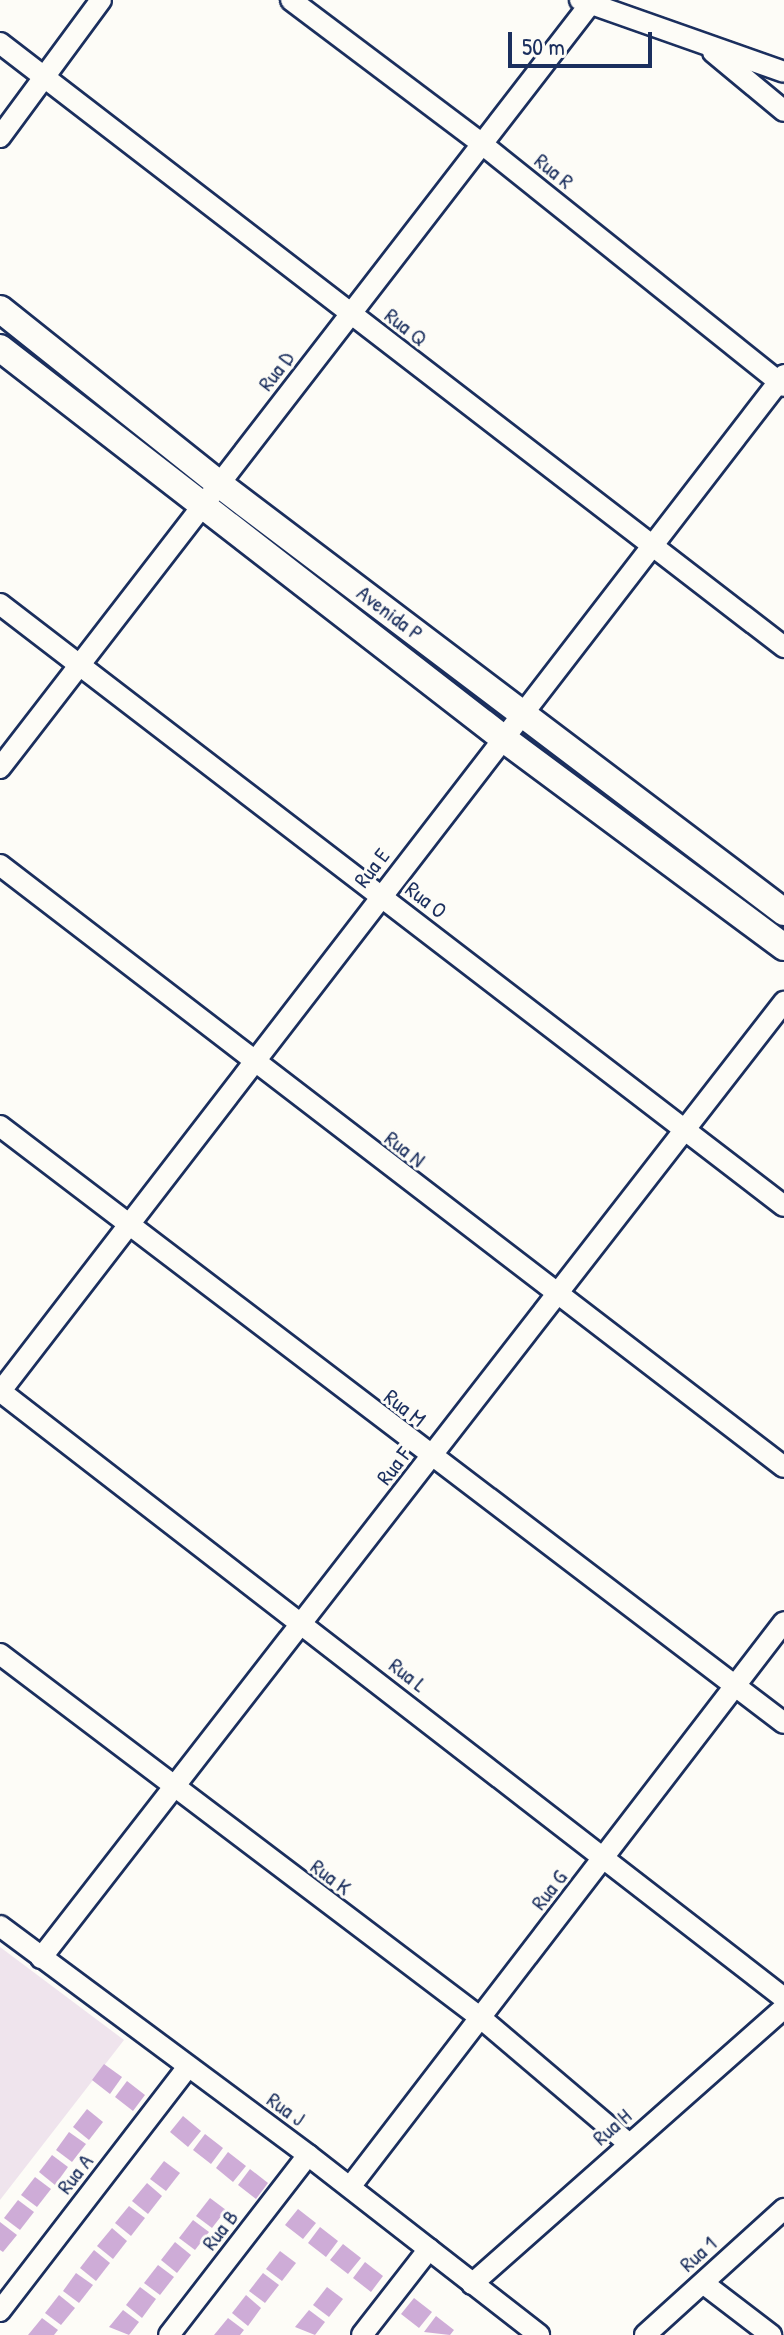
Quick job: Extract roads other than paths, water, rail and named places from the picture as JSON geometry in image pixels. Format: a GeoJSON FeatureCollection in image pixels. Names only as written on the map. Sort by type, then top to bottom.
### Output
{"type":"FeatureCollection","features":[{"type":"Feature","properties":{"kind":"street"},"geometry":{"type":"LineString","coordinates":[[0,137],[101,0]]}},
{"type":"Feature","properties":{"kind":"street","name":"Rua R"},"geometry":{"type":"LineString","coordinates":[[291,0],[482,144],[782,381]]}},
{"type":"Feature","properties":{"kind":"street"},"geometry":{"type":"LineString","coordinates":[[585,2],[784,72]]}},
{"type":"Feature","properties":{"kind":"street","name":"Rua D"},"geometry":{"type":"LineString","coordinates":[[0,768],[482,144],[585,2]]}},
{"type":"Feature","properties":{"kind":"street","name":"Rua Q"},"geometry":{"type":"LineString","coordinates":[[0,43],[784,647]]}},
{"type":"Feature","properties":{"kind":"street"},"geometry":{"type":"LineString","coordinates":[[702,44],[784,111]]}},
{"type":"Feature","properties":{"kind":"street","name":"Avenida P"},"geometry":{"type":"LineString","coordinates":[[0,309],[219,484],[784,912]]}},
{"type":"Feature","properties":{"kind":"street","name":"Avenida P"},"geometry":{"type":"LineString","coordinates":[[0,348],[504,739],[784,947]]}},
{"type":"Feature","properties":{"kind":"street","name":"Rua E"},"geometry":{"type":"LineString","coordinates":[[0,1392],[652,545],[782,381]]}},
{"type":"Feature","properties":{"kind":"street","name":"Rua O"},"geometry":{"type":"LineString","coordinates":[[0,604],[784,1206]]}},
{"type":"Feature","properties":{"kind":"street","name":"Rua N"},"geometry":{"type":"LineString","coordinates":[[0,865],[555,1296],[784,1467]]}},
{"type":"Feature","properties":{"kind":"street","name":"Rua F"},"geometry":{"type":"LineString","coordinates":[[41,1958],[784,1002]]}},
{"type":"Feature","properties":{"kind":"street","name":"Rua M"},"geometry":{"type":"LineString","coordinates":[[0,1126],[430,1458],[784,1723]]}},
{"type":"Feature","properties":{"kind":"street","name":"Rua L"},"geometry":{"type":"LineString","coordinates":[[0,1392],[784,1998]]}},
{"type":"Feature","properties":{"kind":"street","name":"Rua G"},"geometry":{"type":"LineString","coordinates":[[350,2187],[784,1622]]}},
{"type":"Feature","properties":{"kind":"street","name":"Rua K"},"geometry":{"type":"LineString","coordinates":[[0,1654],[174,1790],[481,2018],[629,2144]]}},
{"type":"Feature","properties":{"kind":"street","name":"Rua J"},"geometry":{"type":"LineString","coordinates":[[0,1926],[308,2155],[539,2335]]}},
{"type":"Feature","properties":{"kind":"street","name":"Rua H"},"geometry":{"type":"LineString","coordinates":[[472,2284],[784,2008]]}},
{"type":"Feature","properties":{"kind":"street","name":"Rua A"},"geometry":{"type":"LineString","coordinates":[[0,2311],[188,2067]]}},
{"type":"Feature","properties":{"kind":"street","name":"Rua B"},"geometry":{"type":"LineString","coordinates":[[169,2335],[308,2155]]}},
{"type":"Feature","properties":{"kind":"street","name":"Rua 1"},"geometry":{"type":"LineString","coordinates":[[645,2335],[784,2209]]}},
{"type":"Feature","properties":{"kind":"street"},"geometry":{"type":"LineString","coordinates":[[362,2335],[429,2249]]}},
{"type":"Feature","properties":{"kind":"street"},"geometry":{"type":"LineString","coordinates":[[703,2283],[771,2335]]}}]}
